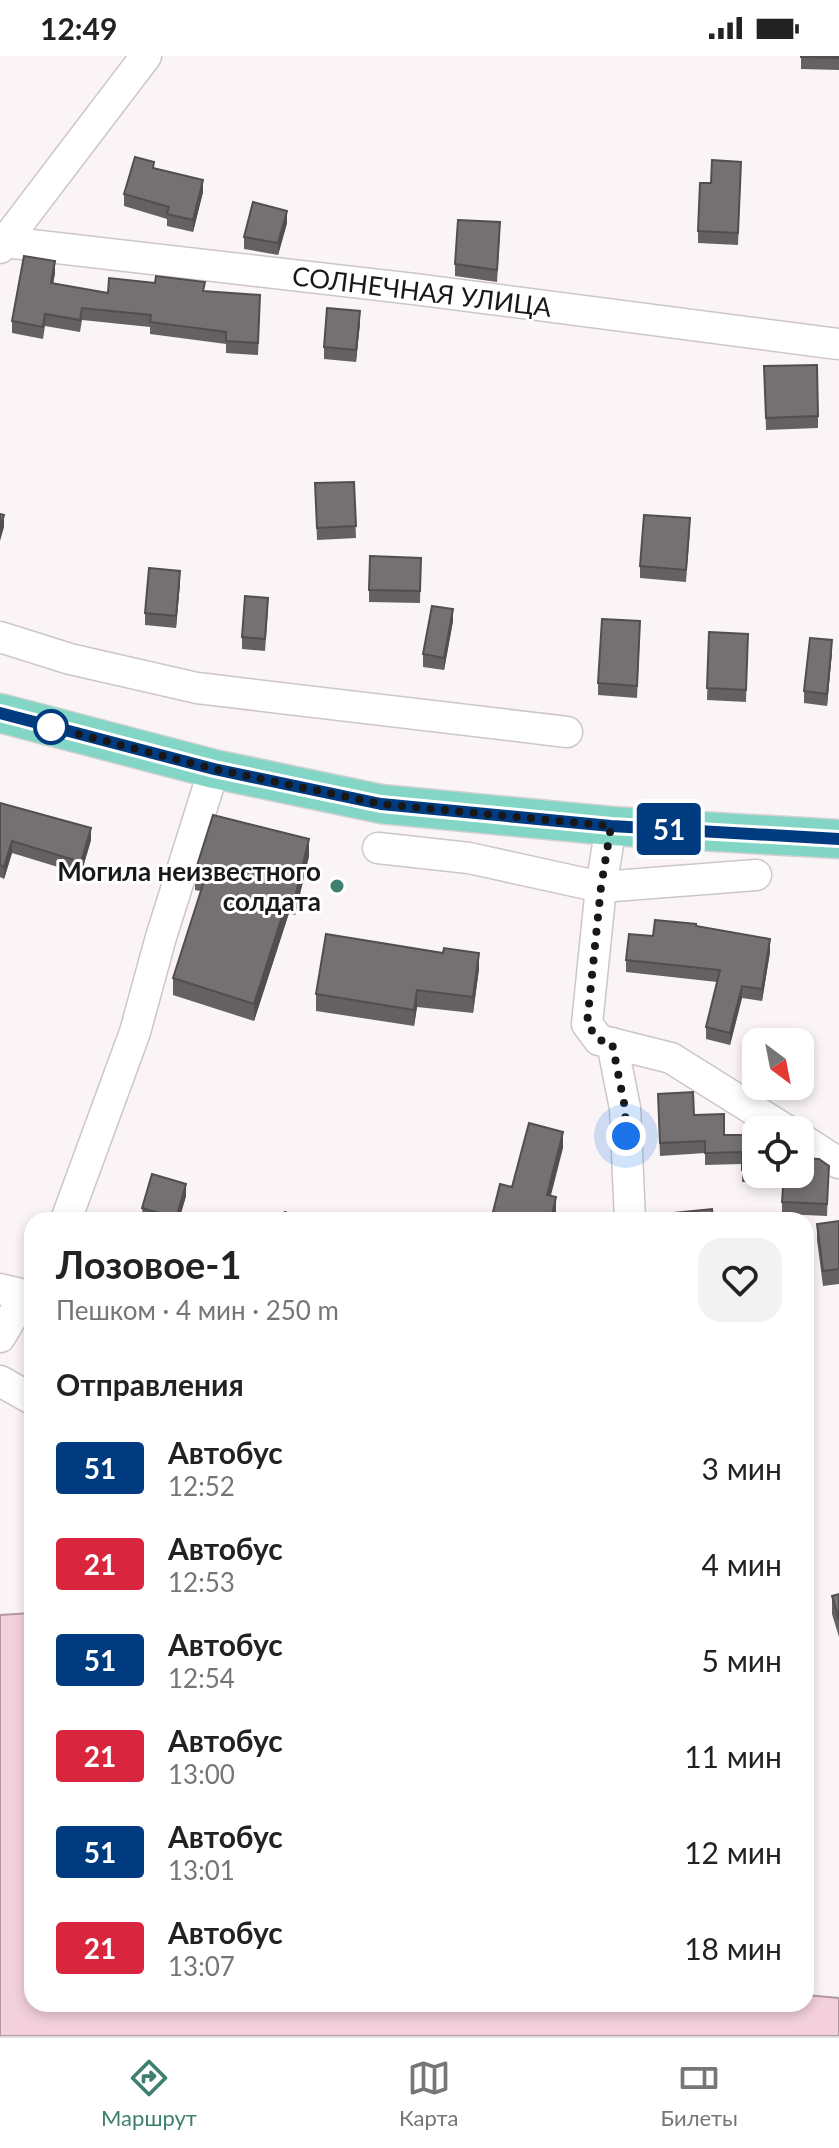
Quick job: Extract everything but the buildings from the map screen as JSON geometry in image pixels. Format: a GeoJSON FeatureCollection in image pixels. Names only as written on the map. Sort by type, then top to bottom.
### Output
{"type":"FeatureCollection","features":[{"type":"Feature","properties":{"kind":"main road"},"geometry":{"type":"LineString","coordinates":[[0,713],[214,769],[381,804],[611,826],[839,839]]}},
{"type":"Feature","properties":{"kind":"street"},"geometry":{"type":"LineString","coordinates":[[2,245],[146,56]]}},
{"type":"Feature","properties":{"kind":"street","name":"СОЛНЕЧНАЯ УЛИЦА"},"geometry":{"type":"LineString","coordinates":[[2,245],[414,289],[839,347]]}},
{"type":"Feature","properties":{"kind":"street"},"geometry":{"type":"LineString","coordinates":[[839,336],[839,347]]}},
{"type":"Feature","properties":{"kind":"street"},"geometry":{"type":"LineString","coordinates":[[0,637],[70,659],[197,688],[567,732]]}},
{"type":"Feature","properties":{"kind":"street"},"geometry":{"type":"LineString","coordinates":[[74,1212],[135,1032],[161,937],[214,769]]}},
{"type":"Feature","properties":{"kind":"street"},"geometry":{"type":"LineString","coordinates":[[611,826],[601,887],[587,1024],[599,1040],[671,1058],[764,1116]]}},
{"type":"Feature","properties":{"kind":"street"},"geometry":{"type":"LineString","coordinates":[[378,848],[469,858],[601,887],[756,875]]}},
{"type":"Feature","properties":{"kind":"street"},"geometry":{"type":"LineString","coordinates":[[612,1043],[625,1108],[630,1212]]}},
{"type":"Feature","properties":{"kind":"street"},"geometry":{"type":"LineString","coordinates":[[814,1147],[839,1163]]}},
{"type":"Feature","properties":{"kind":"street"},"geometry":{"type":"LineString","coordinates":[[0,1337],[19,1289]]}},
{"type":"Feature","properties":{"kind":"street"},"geometry":{"type":"LineString","coordinates":[[0,1381],[24,1394]]}},
{"type":"Feature","properties":{"kind":"shaded area"},"geometry":{"type":"Polygon","coordinates":[[[24,1614],[24,2012],[814,2012],[814,1996],[839,1998],[839,2036],[0,2036],[0,1615],[24,1614]]]}},
{"type":"Feature","properties":{"kind":"bus line","name":"51"},"geometry":{"type":"LineString","coordinates":[[0,713],[214,769],[381,804],[611,826],[839,839]]}},
{"type":"Feature","properties":{"kind":"place","name":"Могила неизвестного солдата"},"geometry":{"type":"Point","coordinates":[337,886]}},
{"type":"Feature","properties":{"kind":"route"},"geometry":{"type":"LineString","coordinates":[[51,727],[214,769],[381,804],[611,826],[601,887],[587,1024],[599,1040],[612,1043],[625,1108],[626,1136]]}}]}
